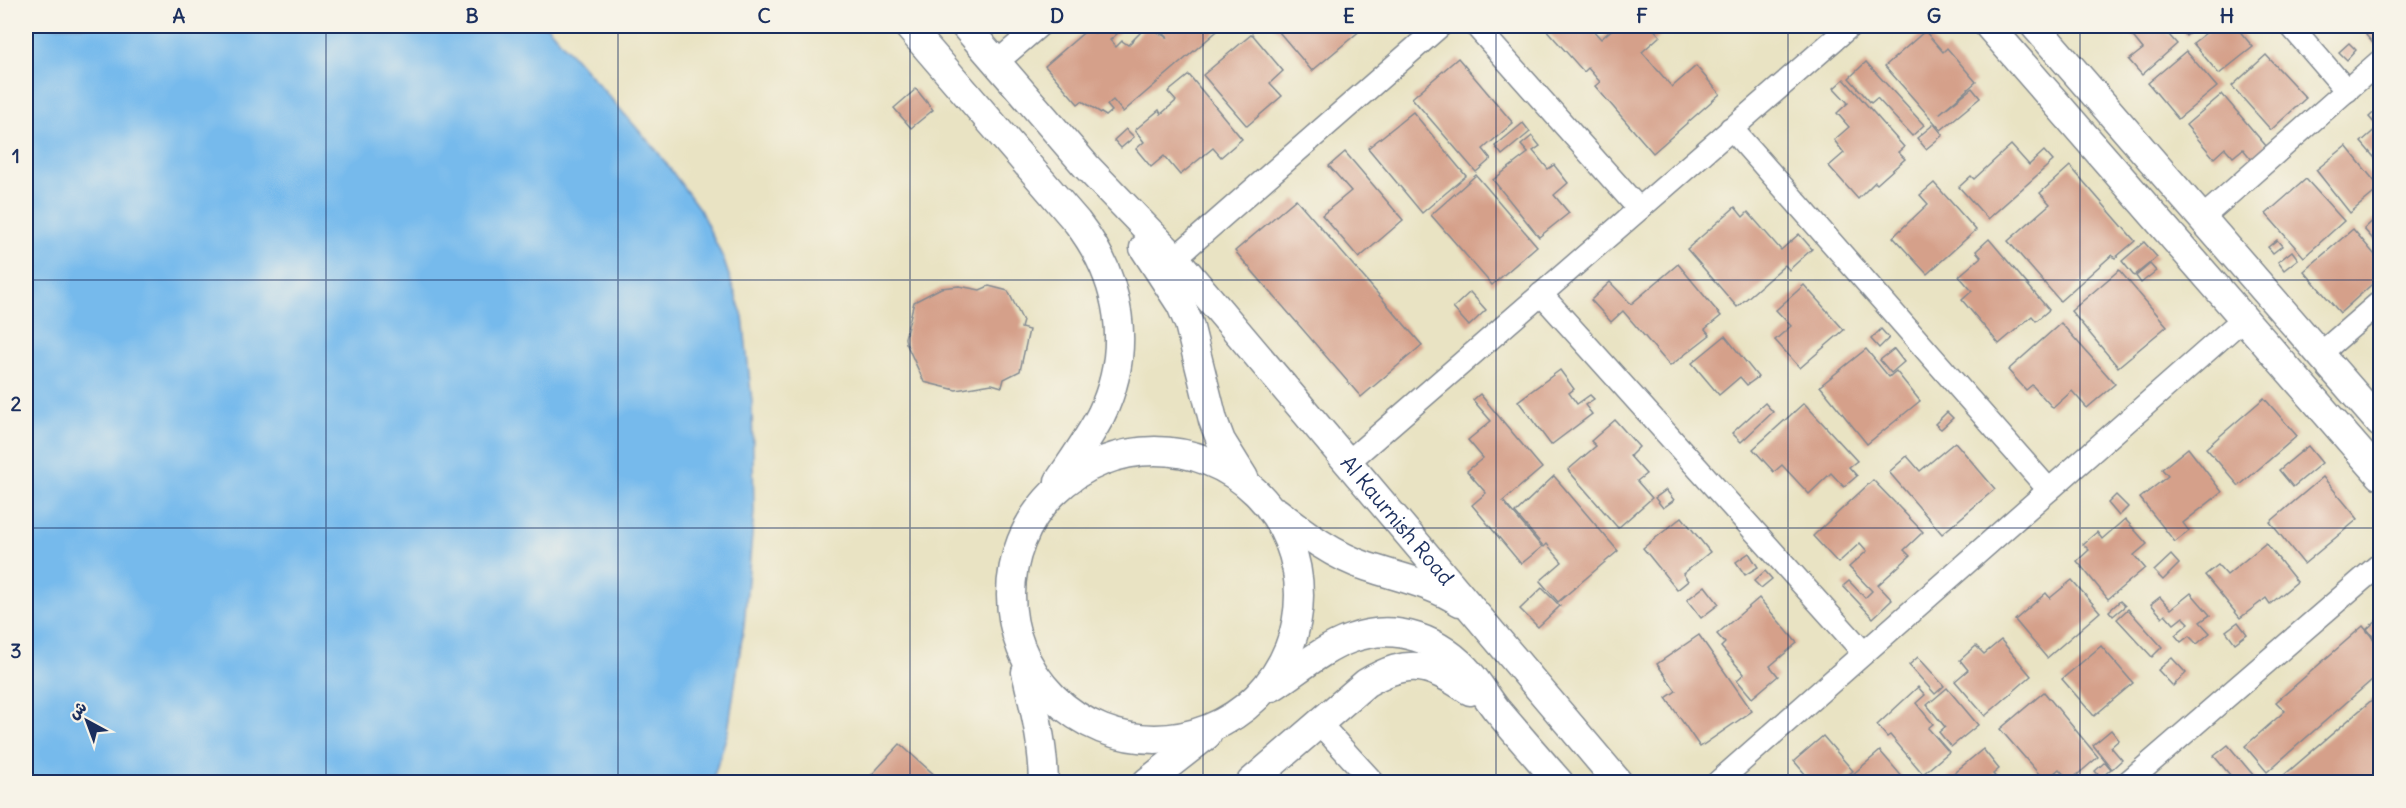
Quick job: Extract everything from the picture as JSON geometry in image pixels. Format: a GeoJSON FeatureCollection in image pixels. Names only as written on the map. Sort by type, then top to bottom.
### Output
{"type":"FeatureCollection","features":[{"type":"Feature","properties":{"kind":"street"},"geometry":{"type":"LineString","coordinates":[[908,26],[1077,222],[1095,248],[1110,279],[1120,326],[1116,369],[1100,417],[1026,529],[1013,568],[1010,610],[1039,727],[1044,783]]}},
{"type":"Feature","properties":{"kind":"street"},"geometry":{"type":"LineString","coordinates":[[965,26],[1086,166],[1166,279],[1189,324],[1213,420],[1221,441],[1247,482],[1271,507],[1298,529],[1341,556],[1368,567],[1427,584],[1478,615]]}},
{"type":"Feature","properties":{"kind":"street"},"geometry":{"type":"LineString","coordinates":[[997,62],[1039,26]]}},
{"type":"Feature","properties":{"kind":"street"},"geometry":{"type":"LineString","coordinates":[[1175,258],[1440,26]]}},
{"type":"Feature","properties":{"kind":"street"},"geometry":{"type":"LineString","coordinates":[[1476,26],[1639,209]]}},
{"type":"Feature","properties":{"kind":"street"},"geometry":{"type":"LineString","coordinates":[[1348,462],[1850,26]]}},
{"type":"Feature","properties":{"kind":"street"},"geometry":{"type":"LineString","coordinates":[[1989,26],[2380,475]]}},
{"type":"Feature","properties":{"kind":"street"},"geometry":{"type":"LineString","coordinates":[[2034,26],[2380,423]]}},
{"type":"Feature","properties":{"kind":"street"},"geometry":{"type":"LineString","coordinates":[[2291,26],[2347,91]]}},
{"type":"Feature","properties":{"kind":"street"},"geometry":{"type":"LineString","coordinates":[[2202,218],[2380,61]]}},
{"type":"Feature","properties":{"kind":"street"},"geometry":{"type":"LineString","coordinates":[[1731,128],[2049,490]]}},
{"type":"Feature","properties":{"kind":"street","name":"Al Kaurnish Road"},"geometry":{"type":"LineString","coordinates":[[1086,166],[1175,258],[1618,783]]}},
{"type":"Feature","properties":{"kind":"street"},"geometry":{"type":"LineString","coordinates":[[1541,294],[1864,653]]}},
{"type":"Feature","properties":{"kind":"street"},"geometry":{"type":"LineString","coordinates":[[2320,354],[2380,302]]}},
{"type":"Feature","properties":{"kind":"street"},"geometry":{"type":"LineString","coordinates":[[1718,783],[2244,318]]}},
{"type":"Feature","properties":{"kind":"street"},"geometry":{"type":"LineString","coordinates":[[1050,495],[1084,469],[1125,453],[1168,451],[1210,460],[1247,482]]}},
{"type":"Feature","properties":{"kind":"street"},"geometry":{"type":"LineString","coordinates":[[1260,695],[1284,660],[1298,620],[1299,577],[1290,546],[1271,507]]}},
{"type":"Feature","properties":{"kind":"street"},"geometry":{"type":"LineString","coordinates":[[2128,783],[2380,564]]}},
{"type":"Feature","properties":{"kind":"street"},"geometry":{"type":"LineString","coordinates":[[1147,783],[1260,695],[1332,647],[1370,633],[1389,632],[1409,633],[1425,638],[1440,647],[1472,675],[1494,707],[1559,783]]}},
{"type":"Feature","properties":{"kind":"street"},"geometry":{"type":"LineString","coordinates":[[1020,650],[1045,690],[1081,721],[1126,738],[1174,739],[1220,725]]}},
{"type":"Feature","properties":{"kind":"street"},"geometry":{"type":"LineString","coordinates":[[1251,783],[1366,683],[1382,674],[1413,665],[1428,667],[1444,674],[1494,707]]}},
{"type":"Feature","properties":{"kind":"street"},"geometry":{"type":"LineString","coordinates":[[1320,724],[1373,783]]}},
{"type":"Feature","properties":{"kind":"water"},"geometry":{"type":"Polygon","coordinates":[[[26,26],[547,26],[657,151],[700,210],[723,258],[743,317],[752,402],[754,512],[744,625],[728,731],[712,782],[26,782],[26,26]]]}},
{"type":"Feature","properties":{"kind":"building"},"geometry":{"type":"Polygon","coordinates":[[[1100,26],[1114,26],[1119,32],[1110,40],[1116,47],[1122,41],[1128,45],[1147,26],[1168,38],[1157,26],[1223,26],[1123,112],[1113,100],[1107,105],[1112,111],[1106,116],[1082,101],[1078,104],[1045,66],[1088,29],[1095,33],[1100,26]]]}},
{"type":"Feature","properties":{"kind":"building"},"geometry":{"type":"Polygon","coordinates":[[[1274,26],[1359,26],[1362,29],[1312,71],[1274,26]]]}},
{"type":"Feature","properties":{"kind":"building"},"geometry":{"type":"Polygon","coordinates":[[[1543,26],[1589,26],[1601,39],[1616,26],[1651,26],[1660,36],[1642,52],[1672,87],[1696,66],[1720,94],[1653,153],[1595,86],[1600,82],[1588,68],[1584,72],[1543,26]]]}},
{"type":"Feature","properties":{"kind":"building"},"geometry":{"type":"Polygon","coordinates":[[[2129,26],[2161,26],[2177,44],[2142,75],[2129,60],[2143,49],[2126,28],[2129,26]]]}},
{"type":"Feature","properties":{"kind":"building"},"geometry":{"type":"Polygon","coordinates":[[[2178,26],[2198,26],[2186,36],[2178,26]]]}},
{"type":"Feature","properties":{"kind":"building"},"geometry":{"type":"Polygon","coordinates":[[[2215,26],[2241,26],[2237,28],[2253,47],[2219,74],[2193,43],[2215,26]]]}},
{"type":"Feature","properties":{"kind":"building"},"geometry":{"type":"Polygon","coordinates":[[[2380,26],[2380,47],[2378,49],[2366,35],[2380,26]]]}},
{"type":"Feature","properties":{"kind":"building"},"geometry":{"type":"Polygon","coordinates":[[[1925,31],[1943,52],[1947,48],[1976,82],[1939,114],[1972,88],[1980,98],[1941,130],[1885,66],[1925,31]]]}},
{"type":"Feature","properties":{"kind":"building"},"geometry":{"type":"Polygon","coordinates":[[[1252,34],[1283,71],[1270,83],[1282,96],[1247,126],[1203,75],[1252,34]]]}},
{"type":"Feature","properties":{"kind":"building"},"geometry":{"type":"Polygon","coordinates":[[[2349,43],[2356,50],[2347,60],[2339,52],[2349,43]]]}},
{"type":"Feature","properties":{"kind":"building"},"geometry":{"type":"Polygon","coordinates":[[[2186,51],[2217,87],[2178,119],[2148,83],[2186,51]]]}},
{"type":"Feature","properties":{"kind":"building"},"geometry":{"type":"Polygon","coordinates":[[[2266,55],[2306,98],[2271,130],[2232,86],[2266,55]]]}},
{"type":"Feature","properties":{"kind":"building"},"geometry":{"type":"Polygon","coordinates":[[[1458,58],[1513,123],[1483,149],[1491,159],[1476,172],[1412,98],[1458,58]]]}},
{"type":"Feature","properties":{"kind":"building"},"geometry":{"type":"Polygon","coordinates":[[[1866,62],[1924,125],[1912,136],[1877,98],[1871,103],[1849,78],[1866,62]]]}},
{"type":"Feature","properties":{"kind":"building"},"geometry":{"type":"Polygon","coordinates":[[[1189,75],[1242,139],[1221,157],[1213,148],[1180,175],[1164,156],[1151,167],[1136,149],[1144,142],[1135,130],[1159,110],[1161,114],[1176,101],[1168,92],[1189,75]]]}},
{"type":"Feature","properties":{"kind":"building"},"geometry":{"type":"Polygon","coordinates":[[[1844,79],[1904,147],[1898,152],[1905,159],[1877,184],[1875,182],[1858,199],[1829,166],[1844,153],[1834,140],[1849,127],[1837,113],[1848,103],[1834,88],[1844,79]]]}},
{"type":"Feature","properties":{"kind":"building"},"geometry":{"type":"Polygon","coordinates":[[[916,89],[933,110],[911,128],[894,108],[916,89]]]}},
{"type":"Feature","properties":{"kind":"building"},"geometry":{"type":"Polygon","coordinates":[[[2222,94],[2267,147],[2252,160],[2243,149],[2233,157],[2225,148],[2214,158],[2186,125],[2222,94]]]}},
{"type":"Feature","properties":{"kind":"building"},"geometry":{"type":"Polygon","coordinates":[[[2380,107],[2380,164],[2361,142],[2378,127],[2369,117],[2380,107]]]}},
{"type":"Feature","properties":{"kind":"building"},"geometry":{"type":"Polygon","coordinates":[[[1413,112],[1466,176],[1422,213],[1368,148],[1413,112]]]}},
{"type":"Feature","properties":{"kind":"building"},"geometry":{"type":"Polygon","coordinates":[[[1523,123],[1530,132],[1502,155],[1495,146],[1523,123]]]}},
{"type":"Feature","properties":{"kind":"building"},"geometry":{"type":"Polygon","coordinates":[[[1934,124],[1943,135],[1926,149],[1917,138],[1934,124]]]}},
{"type":"Feature","properties":{"kind":"building"},"geometry":{"type":"Polygon","coordinates":[[[1126,129],[1134,137],[1121,148],[1114,140],[1126,129]]]}},
{"type":"Feature","properties":{"kind":"building"},"geometry":{"type":"Polygon","coordinates":[[[1532,136],[1540,146],[1533,151],[1548,169],[1554,165],[1568,183],[1554,195],[1569,213],[1539,237],[1493,180],[1528,153],[1521,145],[1532,136]]]}},
{"type":"Feature","properties":{"kind":"building"},"geometry":{"type":"Polygon","coordinates":[[[2011,145],[2029,165],[2044,151],[2053,161],[1988,219],[1959,187],[1971,176],[1974,179],[2011,145]]]}},
{"type":"Feature","properties":{"kind":"building"},"geometry":{"type":"Polygon","coordinates":[[[2346,146],[2380,188],[2350,213],[2316,170],[2346,146]]]}},
{"type":"Feature","properties":{"kind":"building"},"geometry":{"type":"Polygon","coordinates":[[[1345,152],[1403,220],[1359,258],[1322,215],[1351,191],[1329,166],[1345,152]]]}},
{"type":"Feature","properties":{"kind":"building"},"geometry":{"type":"Polygon","coordinates":[[[2070,166],[2135,241],[2115,258],[2112,255],[2060,301],[2008,241],[2050,204],[2040,193],[2070,166]]]}},
{"type":"Feature","properties":{"kind":"building"},"geometry":{"type":"Polygon","coordinates":[[[1476,175],[1537,246],[1492,285],[1431,215],[1476,175]]]}},
{"type":"Feature","properties":{"kind":"building"},"geometry":{"type":"Polygon","coordinates":[[[2306,179],[2344,221],[2304,257],[2266,214],[2306,179]]]}},
{"type":"Feature","properties":{"kind":"building"},"geometry":{"type":"Polygon","coordinates":[[[1934,183],[1976,230],[1927,274],[1893,237],[1928,204],[1920,195],[1934,183]]]}},
{"type":"Feature","properties":{"kind":"building"},"geometry":{"type":"Polygon","coordinates":[[[1296,199],[1422,345],[1361,397],[1235,251],[1296,199]]]}},
{"type":"Feature","properties":{"kind":"building"},"geometry":{"type":"Polygon","coordinates":[[[1735,207],[1743,217],[1748,212],[1781,250],[1799,234],[1812,249],[1789,270],[1785,265],[1737,307],[1687,249],[1735,207]]]}},
{"type":"Feature","properties":{"kind":"building"},"geometry":{"type":"Polygon","coordinates":[[[2380,214],[2380,247],[2364,229],[2380,214]]]}},
{"type":"Feature","properties":{"kind":"building"},"geometry":{"type":"Polygon","coordinates":[[[2353,229],[2380,261],[2380,277],[2340,313],[2304,271],[2353,229]]]}},
{"type":"Feature","properties":{"kind":"building"},"geometry":{"type":"Polygon","coordinates":[[[1989,239],[2049,310],[2036,321],[2032,316],[1999,344],[1962,300],[1972,291],[1959,276],[1981,257],[1976,251],[1989,239]]]}},
{"type":"Feature","properties":{"kind":"building"},"geometry":{"type":"Polygon","coordinates":[[[2277,240],[2282,246],[2273,253],[2268,247],[2277,240]]]}},
{"type":"Feature","properties":{"kind":"building"},"geometry":{"type":"Polygon","coordinates":[[[2144,242],[2157,257],[2134,276],[2122,261],[2144,242]]]}},
{"type":"Feature","properties":{"kind":"building"},"geometry":{"type":"Polygon","coordinates":[[[2292,251],[2298,259],[2284,270],[2278,262],[2292,251]]]}},
{"type":"Feature","properties":{"kind":"building"},"geometry":{"type":"Polygon","coordinates":[[[1678,264],[1721,316],[1705,329],[1710,335],[1670,366],[1623,311],[1611,322],[1591,300],[1610,282],[1631,304],[1678,264]]]}},
{"type":"Feature","properties":{"kind":"building"},"geometry":{"type":"Polygon","coordinates":[[[2150,264],[2156,271],[2141,283],[2136,276],[2150,264]]]}},
{"type":"Feature","properties":{"kind":"building"},"geometry":{"type":"Polygon","coordinates":[[[2119,270],[2167,326],[2118,367],[2071,311],[2119,270]]]}},
{"type":"Feature","properties":{"kind":"building"},"geometry":{"type":"Polygon","coordinates":[[[1804,285],[1844,330],[1800,368],[1775,340],[1791,326],[1776,310],[1804,285]]]}},
{"type":"Feature","properties":{"kind":"building"},"geometry":{"type":"Polygon","coordinates":[[[959,286],[980,290],[989,286],[1008,291],[1023,321],[1021,328],[1029,330],[1020,371],[1004,379],[1002,387],[992,384],[956,390],[924,382],[906,343],[905,338],[914,302],[941,288],[959,286]]]}},
{"type":"Feature","properties":{"kind":"building"},"geometry":{"type":"Polygon","coordinates":[[[1470,292],[1486,310],[1469,326],[1453,308],[1470,292]]]}},
{"type":"Feature","properties":{"kind":"building"},"geometry":{"type":"Polygon","coordinates":[[[2061,323],[2115,384],[2087,408],[2072,391],[2053,408],[2032,385],[2026,390],[2008,370],[2061,323]]]}},
{"type":"Feature","properties":{"kind":"building"},"geometry":{"type":"Polygon","coordinates":[[[1881,329],[1889,338],[1879,348],[1871,339],[1881,329]]]}},
{"type":"Feature","properties":{"kind":"building"},"geometry":{"type":"Polygon","coordinates":[[[1725,336],[1758,377],[1747,385],[1740,377],[1719,395],[1692,363],[1725,336]]]}},
{"type":"Feature","properties":{"kind":"building"},"geometry":{"type":"Polygon","coordinates":[[[1866,349],[1889,377],[1896,371],[1920,401],[1867,444],[1820,386],[1866,349]]]}},
{"type":"Feature","properties":{"kind":"building"},"geometry":{"type":"Polygon","coordinates":[[[1894,349],[1904,362],[1891,373],[1880,360],[1894,349]]]}},
{"type":"Feature","properties":{"kind":"building"},"geometry":{"type":"Polygon","coordinates":[[[1560,370],[1574,389],[1569,393],[1577,404],[1590,395],[1594,399],[1585,405],[1592,414],[1551,445],[1518,401],[1560,370]]]}},
{"type":"Feature","properties":{"kind":"building"},"geometry":{"type":"Polygon","coordinates":[[[1480,394],[1542,468],[1503,501],[1542,547],[1521,564],[1472,505],[1486,493],[1467,471],[1483,458],[1468,440],[1491,421],[1473,400],[1480,394]]]}},
{"type":"Feature","properties":{"kind":"building"},"geometry":{"type":"Polygon","coordinates":[[[2264,398],[2297,436],[2239,486],[2206,448],[2264,398]]]}},
{"type":"Feature","properties":{"kind":"building"},"geometry":{"type":"Polygon","coordinates":[[[1765,403],[1773,412],[1741,442],[1732,433],[1765,403]]]}},
{"type":"Feature","properties":{"kind":"building"},"geometry":{"type":"Polygon","coordinates":[[[1804,403],[1857,461],[1849,467],[1857,476],[1844,487],[1831,473],[1809,494],[1782,465],[1774,472],[1753,449],[1804,403]]]}},
{"type":"Feature","properties":{"kind":"building"},"geometry":{"type":"Polygon","coordinates":[[[1947,412],[1953,418],[1941,429],[1935,424],[1947,412]]]}},
{"type":"Feature","properties":{"kind":"building"},"geometry":{"type":"Polygon","coordinates":[[[1615,420],[1639,447],[1630,456],[1646,474],[1637,481],[1652,498],[1618,528],[1568,470],[1596,446],[1591,441],[1615,420]]]}},
{"type":"Feature","properties":{"kind":"building"},"geometry":{"type":"Polygon","coordinates":[[[1955,442],[1995,489],[1942,534],[1889,472],[1907,456],[1920,471],[1955,442]]]}},
{"type":"Feature","properties":{"kind":"building"},"geometry":{"type":"Polygon","coordinates":[[[2308,446],[2322,463],[2293,487],[2279,470],[2308,446]]]}},
{"type":"Feature","properties":{"kind":"building"},"geometry":{"type":"Polygon","coordinates":[[[2188,448],[2222,492],[2183,523],[2189,531],[2175,542],[2140,498],[2168,476],[2162,469],[2188,448]]]}},
{"type":"Feature","properties":{"kind":"building"},"geometry":{"type":"Polygon","coordinates":[[[1554,476],[1618,551],[1558,602],[1540,581],[1562,562],[1547,544],[1544,547],[1515,513],[1554,476]]]}},
{"type":"Feature","properties":{"kind":"building"},"geometry":{"type":"Polygon","coordinates":[[[2323,477],[2358,519],[2304,564],[2270,522],[2323,477]]]}},
{"type":"Feature","properties":{"kind":"building"},"geometry":{"type":"Polygon","coordinates":[[[1873,480],[1923,532],[1904,550],[1910,556],[1878,585],[1892,600],[1873,618],[1843,586],[1849,581],[1865,598],[1872,591],[1849,567],[1867,551],[1860,543],[1838,563],[1813,536],[1873,480]]]}},
{"type":"Feature","properties":{"kind":"building"},"geometry":{"type":"Polygon","coordinates":[[[1666,490],[1674,500],[1663,508],[1655,498],[1666,490]]]}},
{"type":"Feature","properties":{"kind":"building"},"geometry":{"type":"Polygon","coordinates":[[[2116,495],[2128,507],[2119,516],[2108,503],[2116,495]]]}},
{"type":"Feature","properties":{"kind":"building"},"geometry":{"type":"Polygon","coordinates":[[[1682,517],[1710,552],[1683,574],[1688,581],[1677,590],[1643,548],[1682,517]]]}},
{"type":"Feature","properties":{"kind":"building"},"geometry":{"type":"Polygon","coordinates":[[[2125,519],[2147,544],[2134,555],[2145,568],[2108,599],[2077,561],[2089,550],[2083,544],[2097,532],[2102,539],[2125,519]]]}},
{"type":"Feature","properties":{"kind":"building"},"geometry":{"type":"Polygon","coordinates":[[[2266,543],[2297,582],[2270,604],[2266,598],[2240,618],[2205,575],[2218,565],[2227,575],[2266,543]]]}},
{"type":"Feature","properties":{"kind":"building"},"geometry":{"type":"Polygon","coordinates":[[[1749,553],[1758,567],[1745,575],[1736,562],[1749,553]]]}},
{"type":"Feature","properties":{"kind":"building"},"geometry":{"type":"Polygon","coordinates":[[[2171,555],[2179,564],[2163,580],[2154,571],[2171,555]]]}},
{"type":"Feature","properties":{"kind":"building"},"geometry":{"type":"Polygon","coordinates":[[[1765,571],[1772,579],[1761,588],[1754,581],[1765,571]]]}},
{"type":"Feature","properties":{"kind":"building"},"geometry":{"type":"Polygon","coordinates":[[[2072,580],[2100,612],[2047,658],[2015,620],[2046,593],[2050,598],[2072,580]]]}},
{"type":"Feature","properties":{"kind":"building"},"geometry":{"type":"Polygon","coordinates":[[[1705,586],[1719,604],[1701,618],[1687,600],[1705,586]]]}},
{"type":"Feature","properties":{"kind":"building"},"geometry":{"type":"Polygon","coordinates":[[[1542,588],[1560,606],[1538,627],[1520,609],[1542,588]]]}},
{"type":"Feature","properties":{"kind":"building"},"geometry":{"type":"Polygon","coordinates":[[[2191,593],[2210,615],[2200,622],[2210,633],[2197,644],[2189,636],[2181,642],[2175,635],[2189,623],[2183,617],[2174,624],[2165,614],[2162,617],[2151,604],[2160,597],[2171,609],[2191,593]]]}},
{"type":"Feature","properties":{"kind":"building"},"geometry":{"type":"Polygon","coordinates":[[[1759,598],[1797,643],[1770,666],[1778,676],[1752,698],[1737,680],[1744,674],[1721,647],[1725,643],[1717,634],[1759,598]]]}},
{"type":"Feature","properties":{"kind":"building"},"geometry":{"type":"Polygon","coordinates":[[[2120,601],[2125,606],[2113,616],[2109,611],[2120,601]]]}},
{"type":"Feature","properties":{"kind":"building"},"geometry":{"type":"Polygon","coordinates":[[[2128,609],[2162,647],[2152,657],[2117,619],[2128,609]]]}},
{"type":"Feature","properties":{"kind":"building"},"geometry":{"type":"Polygon","coordinates":[[[2380,617],[2380,645],[2367,629],[2380,617]]]}},
{"type":"Feature","properties":{"kind":"building"},"geometry":{"type":"Polygon","coordinates":[[[2238,622],[2247,634],[2235,643],[2226,631],[2238,622]]]}},
{"type":"Feature","properties":{"kind":"building"},"geometry":{"type":"Polygon","coordinates":[[[2363,626],[2380,647],[2380,673],[2267,772],[2245,746],[2285,711],[2276,702],[2363,626]]]}},
{"type":"Feature","properties":{"kind":"building"},"geometry":{"type":"Polygon","coordinates":[[[1699,635],[1752,711],[1700,747],[1666,698],[1676,691],[1657,664],[1699,635]]]}},
{"type":"Feature","properties":{"kind":"building"},"geometry":{"type":"Polygon","coordinates":[[[2001,640],[2031,676],[1985,716],[1955,681],[1968,670],[1960,660],[1976,646],[1984,654],[2001,640]]]}},
{"type":"Feature","properties":{"kind":"building"},"geometry":{"type":"Polygon","coordinates":[[[2101,646],[2133,683],[2094,716],[2062,679],[2101,646]]]}},
{"type":"Feature","properties":{"kind":"building"},"geometry":{"type":"Polygon","coordinates":[[[1918,657],[1944,686],[1935,694],[1909,665],[1918,657]]]}},
{"type":"Feature","properties":{"kind":"building"},"geometry":{"type":"Polygon","coordinates":[[[2172,658],[2186,673],[2173,686],[2158,670],[2172,658]]]}},
{"type":"Feature","properties":{"kind":"building"},"geometry":{"type":"Polygon","coordinates":[[[1918,687],[1925,695],[1916,703],[1933,724],[1928,728],[1949,752],[1923,774],[1890,735],[1887,737],[1877,725],[1918,687]]]}},
{"type":"Feature","properties":{"kind":"building"},"geometry":{"type":"Polygon","coordinates":[[[1947,688],[1978,725],[1951,747],[1939,732],[1945,727],[1927,705],[1947,688]]]}},
{"type":"Feature","properties":{"kind":"building"},"geometry":{"type":"Polygon","coordinates":[[[2044,692],[2098,757],[2070,781],[2059,769],[2045,781],[2000,729],[2044,692]]]}},
{"type":"Feature","properties":{"kind":"building"},"geometry":{"type":"Polygon","coordinates":[[[2380,693],[2380,782],[2276,782],[2380,693]]]}},
{"type":"Feature","properties":{"kind":"building"},"geometry":{"type":"Polygon","coordinates":[[[2111,730],[2119,740],[2111,747],[2122,760],[2112,769],[2093,745],[2111,730]]]}},
{"type":"Feature","properties":{"kind":"building"},"geometry":{"type":"Polygon","coordinates":[[[1823,736],[1853,771],[1840,782],[1835,778],[1829,782],[1812,782],[1794,761],[1823,736]]]}},
{"type":"Feature","properties":{"kind":"building"},"geometry":{"type":"Polygon","coordinates":[[[900,744],[939,779],[935,782],[865,782],[900,744]]]}},
{"type":"Feature","properties":{"kind":"building"},"geometry":{"type":"Polygon","coordinates":[[[2228,745],[2259,782],[2236,782],[2214,756],[2228,745]]]}},
{"type":"Feature","properties":{"kind":"building"},"geometry":{"type":"Polygon","coordinates":[[[1983,749],[1999,769],[1993,774],[2000,782],[1943,782],[1983,749]]]}},
{"type":"Feature","properties":{"kind":"building"},"geometry":{"type":"Polygon","coordinates":[[[1880,751],[1905,780],[1902,782],[1844,782],[1880,751]]]}},
{"type":"Feature","properties":{"kind":"building"},"geometry":{"type":"Polygon","coordinates":[[[2105,762],[2111,769],[2101,778],[2095,771],[2105,762]]]}},
{"type":"Feature","properties":{"kind":"building"},"geometry":{"type":"Polygon","coordinates":[[[2059,775],[2065,782],[2050,782],[2059,775]]]}}]}
